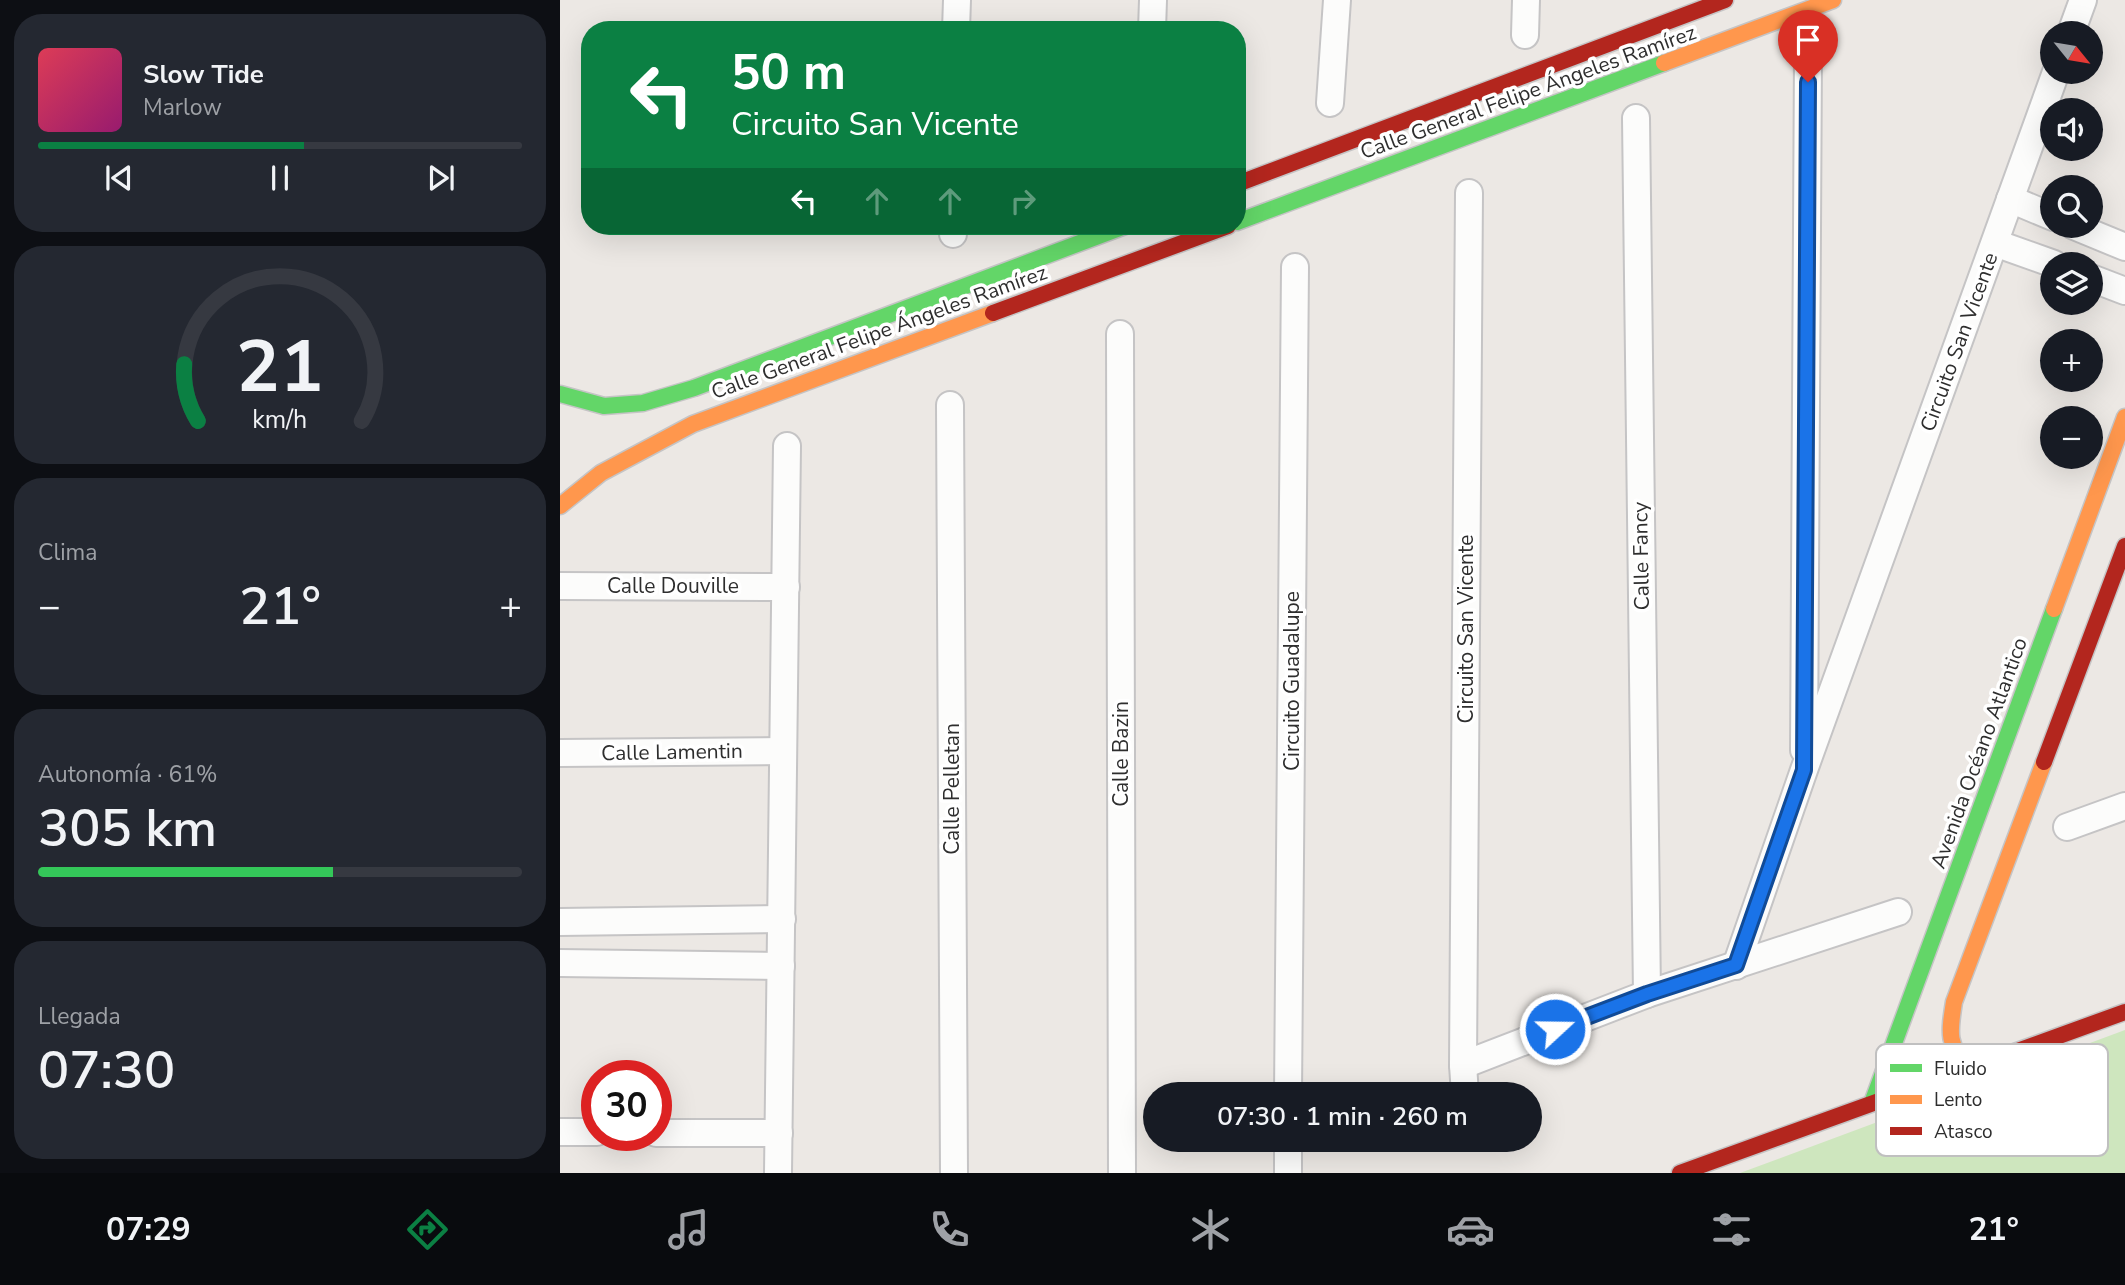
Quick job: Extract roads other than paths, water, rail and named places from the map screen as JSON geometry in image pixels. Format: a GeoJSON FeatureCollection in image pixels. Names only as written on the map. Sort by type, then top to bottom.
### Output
{"type":"FeatureCollection","features":[{"type":"Feature","properties":{"kind":"street"},"geometry":{"type":"LineString","coordinates":[[956,21],[957,0]]}},
{"type":"Feature","properties":{"kind":"street"},"geometry":{"type":"LineString","coordinates":[[1152,21],[1153,0]]}},
{"type":"Feature","properties":{"kind":"street"},"geometry":{"type":"LineString","coordinates":[[1330,103],[1337,0]]}},
{"type":"Feature","properties":{"kind":"street"},"geometry":{"type":"LineString","coordinates":[[1525,35],[1526,0]]}},
{"type":"Feature","properties":{"kind":"street","name":"Calle General Felipe Ángeles Ramírez"},"geometry":{"type":"LineString","coordinates":[[1246,181],[1717,19],[1833,0]]}},
{"type":"Feature","properties":{"kind":"street"},"geometry":{"type":"LineString","coordinates":[[2075,21],[2083,0]]}},
{"type":"Feature","properties":{"kind":"street","name":"Calle General Felipe Ángeles Ramírez"},"geometry":{"type":"LineString","coordinates":[[1246,218],[1717,19]]}},
{"type":"Feature","properties":{"kind":"street","name":"Circuito San Vicente"},"geometry":{"type":"LineString","coordinates":[[1804,770],[1808,55]]}},
{"type":"Feature","properties":{"kind":"street","name":"Circuito San Vicente"},"geometry":{"type":"LineString","coordinates":[[1736,965],[2052,84]]}},
{"type":"Feature","properties":{"kind":"street","name":"Calle Fancy"},"geometry":{"type":"LineString","coordinates":[[1636,118],[1647,994]]}},
{"type":"Feature","properties":{"kind":"street","name":"Circuito San Vicente"},"geometry":{"type":"LineString","coordinates":[[1464,1082],[1469,193]]}},
{"type":"Feature","properties":{"kind":"street"},"geometry":{"type":"LineString","coordinates":[[2010,199],[2040,212]]}},
{"type":"Feature","properties":{"kind":"street","name":"Calle General Felipe Ángeles Ramírez"},"geometry":{"type":"LineString","coordinates":[[560,394],[604,407],[643,403],[694,388],[1101,235]]}},
{"type":"Feature","properties":{"kind":"street","name":"Calle General Felipe Ángeles Ramírez"},"geometry":{"type":"LineString","coordinates":[[560,506],[601,473],[693,424],[1203,235]]}},
{"type":"Feature","properties":{"kind":"street"},"geometry":{"type":"LineString","coordinates":[[2103,238],[2125,247]]}},
{"type":"Feature","properties":{"kind":"street"},"geometry":{"type":"LineString","coordinates":[[1995,243],[2040,259]]}},
{"type":"Feature","properties":{"kind":"street","name":"Circuito Guadalupe"},"geometry":{"type":"LineString","coordinates":[[1288,1082],[1295,267]]}},
{"type":"Feature","properties":{"kind":"street"},"geometry":{"type":"LineString","coordinates":[[2103,282],[2125,290]]}},
{"type":"Feature","properties":{"kind":"street","name":"Calle Bazin"},"geometry":{"type":"LineString","coordinates":[[1120,334],[1122,1173]]}},
{"type":"Feature","properties":{"kind":"street","name":"Calle Pelletan"},"geometry":{"type":"LineString","coordinates":[[950,405],[954,1173]]}},
{"type":"Feature","properties":{"kind":"street","name":"Avenida Océano Atlantico"},"geometry":{"type":"LineString","coordinates":[[1893,1044],[2125,417]]}},
{"type":"Feature","properties":{"kind":"street"},"geometry":{"type":"LineString","coordinates":[[778,1173],[788,446]]}},
{"type":"Feature","properties":{"kind":"street"},"geometry":{"type":"LineString","coordinates":[[1951,1044],[1948,1037],[1954,1002],[2125,546]]}},
{"type":"Feature","properties":{"kind":"street","name":"Calle Douville"},"geometry":{"type":"LineString","coordinates":[[560,586],[786,587]]}},
{"type":"Feature","properties":{"kind":"street","name":"Calle Lamentin"},"geometry":{"type":"LineString","coordinates":[[560,754],[783,751]]}},
{"type":"Feature","properties":{"kind":"street"},"geometry":{"type":"LineString","coordinates":[[2067,827],[2125,806]]}},
{"type":"Feature","properties":{"kind":"street"},"geometry":{"type":"LineString","coordinates":[[1463,1065],[1647,994],[1898,912]]}},
{"type":"Feature","properties":{"kind":"street"},"geometry":{"type":"LineString","coordinates":[[560,922],[782,919]]}},
{"type":"Feature","properties":{"kind":"street"},"geometry":{"type":"LineString","coordinates":[[560,963],[781,966]]}},
{"type":"Feature","properties":{"kind":"street"},"geometry":{"type":"LineString","coordinates":[[2037,1044],[2125,1012]]}},
{"type":"Feature","properties":{"kind":"street","name":"Avenida Océano Atlantico"},"geometry":{"type":"LineString","coordinates":[[1872,1102],[1876,1091]]}},
{"type":"Feature","properties":{"kind":"street"},"geometry":{"type":"LineString","coordinates":[[1680,1173],[1789,1135],[1876,1101]]}},
{"type":"Feature","properties":{"kind":"street"},"geometry":{"type":"LineString","coordinates":[[560,1132],[581,1132]]}},
{"type":"Feature","properties":{"kind":"street"},"geometry":{"type":"LineString","coordinates":[[672,1133],[779,1133]]}},
{"type":"Feature","properties":{"kind":"street"},"geometry":{"type":"LineString","coordinates":[[1288,1152],[1288,1173]]}}]}
